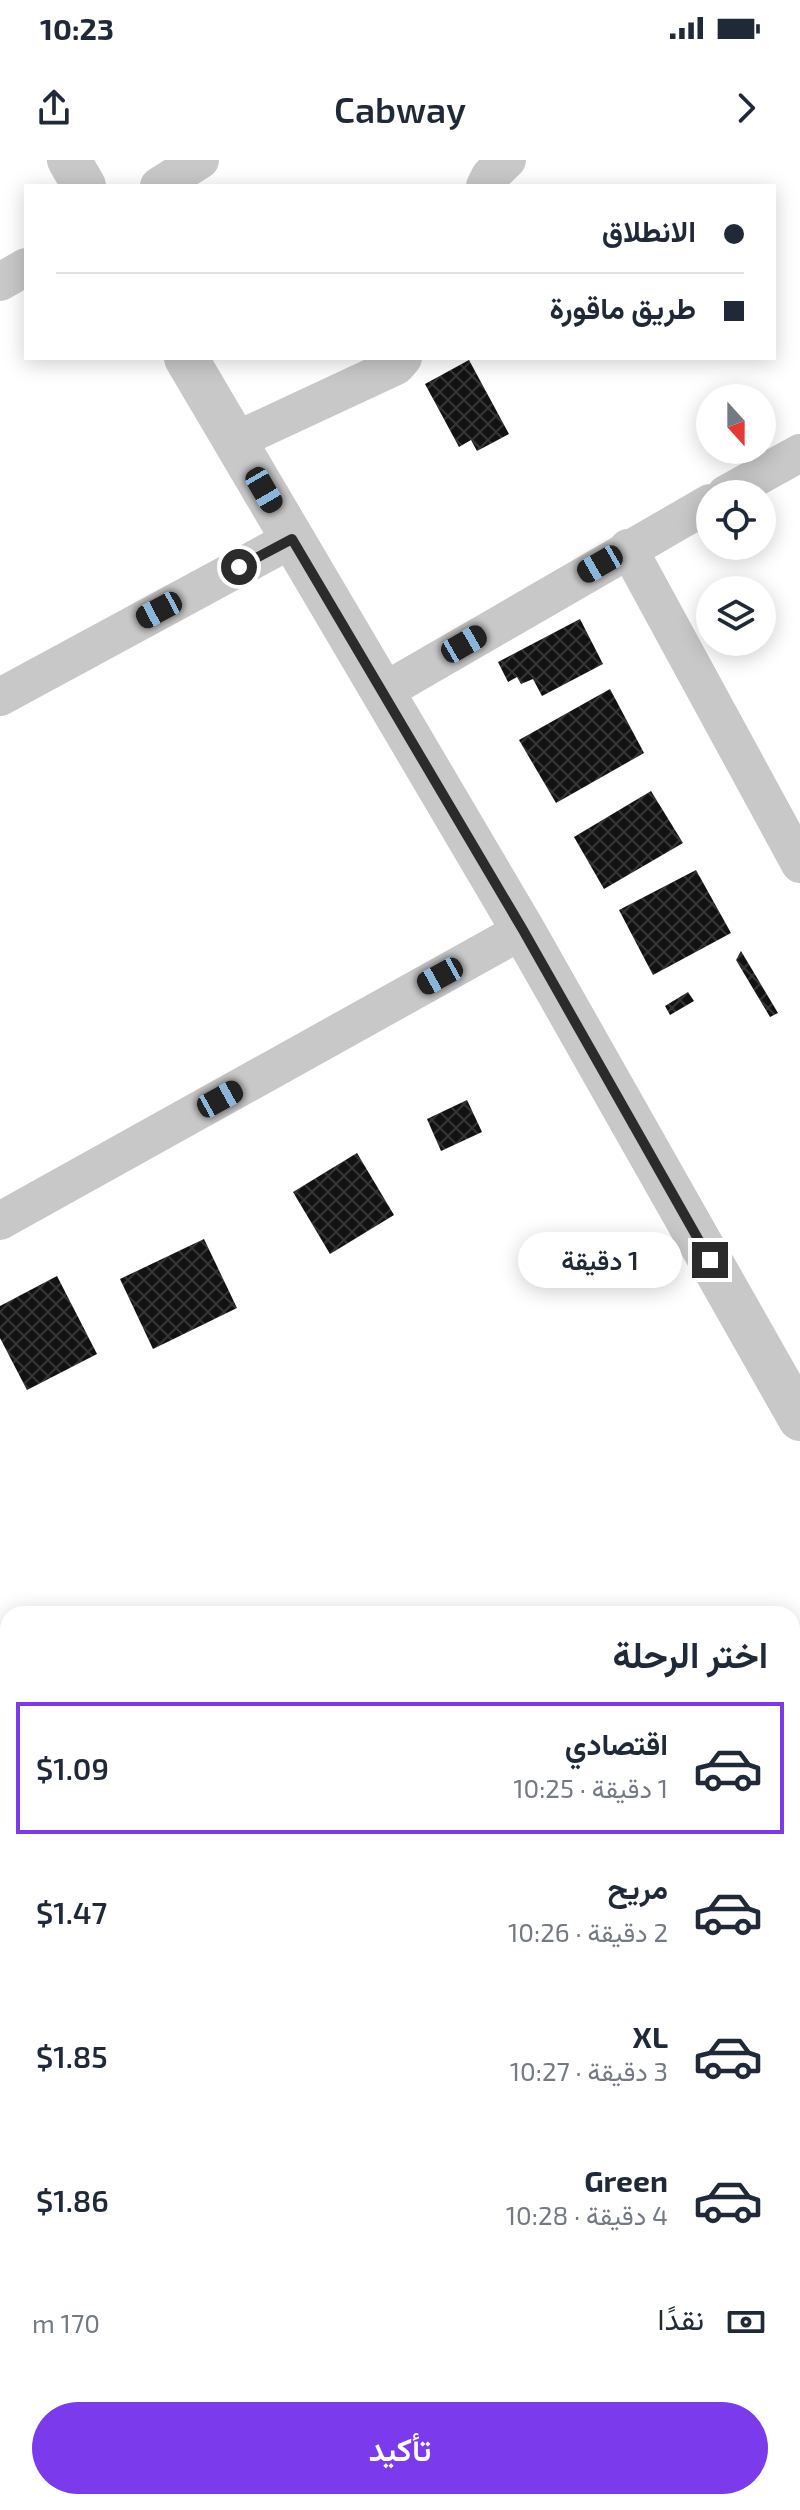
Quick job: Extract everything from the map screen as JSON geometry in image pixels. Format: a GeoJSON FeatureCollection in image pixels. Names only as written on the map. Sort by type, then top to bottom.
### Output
{"type":"FeatureCollection","features":[{"type":"Feature","properties":{"kind":"street"},"geometry":{"type":"LineString","coordinates":[[69,160],[83,184]]}},
{"type":"Feature","properties":{"kind":"street"},"geometry":{"type":"LineString","coordinates":[[162,184],[200,160]]}},
{"type":"Feature","properties":{"kind":"street"},"geometry":{"type":"LineString","coordinates":[[486,184],[507,160]]}},
{"type":"Feature","properties":{"kind":"street"},"geometry":{"type":"LineString","coordinates":[[0,282],[24,268]]}},
{"type":"Feature","properties":{"kind":"street"},"geometry":{"type":"LineString","coordinates":[[187,360],[523,930],[800,1419]]}},
{"type":"Feature","properties":{"kind":"street"},"geometry":{"type":"LineString","coordinates":[[235,441],[396,366],[401,360]]}},
{"type":"Feature","properties":{"kind":"street"},"geometry":{"type":"LineString","coordinates":[[751,480],[800,453]]}},
{"type":"Feature","properties":{"kind":"street"},"geometry":{"type":"LineString","coordinates":[[383,692],[696,511]]}},
{"type":"Feature","properties":{"kind":"street"},"geometry":{"type":"LineString","coordinates":[[0,697],[292,539]]}},
{"type":"Feature","properties":{"kind":"street"},"geometry":{"type":"LineString","coordinates":[[628,548],[800,864]]}},
{"type":"Feature","properties":{"kind":"street"},"geometry":{"type":"LineString","coordinates":[[0,1221],[523,930]]}},
{"type":"Feature","properties":{"kind":"building"},"geometry":{"type":"Polygon","coordinates":[[[469,360],[509,434],[477,451],[471,440],[459,447],[425,384],[469,360]]]}},
{"type":"Feature","properties":{"kind":"building"},"geometry":{"type":"Polygon","coordinates":[[[580,619],[603,664],[542,696],[533,679],[521,684],[517,677],[508,682],[498,662],[580,619]]]}},
{"type":"Feature","properties":{"kind":"building"},"geometry":{"type":"Polygon","coordinates":[[[610,689],[644,753],[556,803],[519,740],[610,689]]]}},
{"type":"Feature","properties":{"kind":"building"},"geometry":{"type":"Polygon","coordinates":[[[651,791],[683,843],[604,889],[574,837],[651,791]]]}},
{"type":"Feature","properties":{"kind":"building"},"geometry":{"type":"Polygon","coordinates":[[[696,870],[731,933],[653,975],[619,910],[696,870]]]}},
{"type":"Feature","properties":{"kind":"building"},"geometry":{"type":"Polygon","coordinates":[[[741,951],[778,1013],[770,1017],[736,960],[741,951]]]}},
{"type":"Feature","properties":{"kind":"building"},"geometry":{"type":"Polygon","coordinates":[[[688,992],[694,1001],[670,1015],[665,1006],[688,992]]]}},
{"type":"Feature","properties":{"kind":"building"},"geometry":{"type":"Polygon","coordinates":[[[467,1100],[482,1132],[441,1151],[427,1119],[467,1100]]]}},
{"type":"Feature","properties":{"kind":"building"},"geometry":{"type":"Polygon","coordinates":[[[357,1153],[394,1215],[330,1254],[293,1192],[357,1153]]]}},
{"type":"Feature","properties":{"kind":"building"},"geometry":{"type":"Polygon","coordinates":[[[204,1239],[237,1308],[153,1349],[120,1279],[204,1239]]]}},
{"type":"Feature","properties":{"kind":"building"},"geometry":{"type":"Polygon","coordinates":[[[57,1276],[97,1354],[27,1390],[0,1338],[0,1306],[57,1276]]]}},
{"type":"Feature","properties":{"kind":"route"},"geometry":{"type":"LineString","coordinates":[[239,567],[292,539],[523,930],[710,1260]]}}]}
